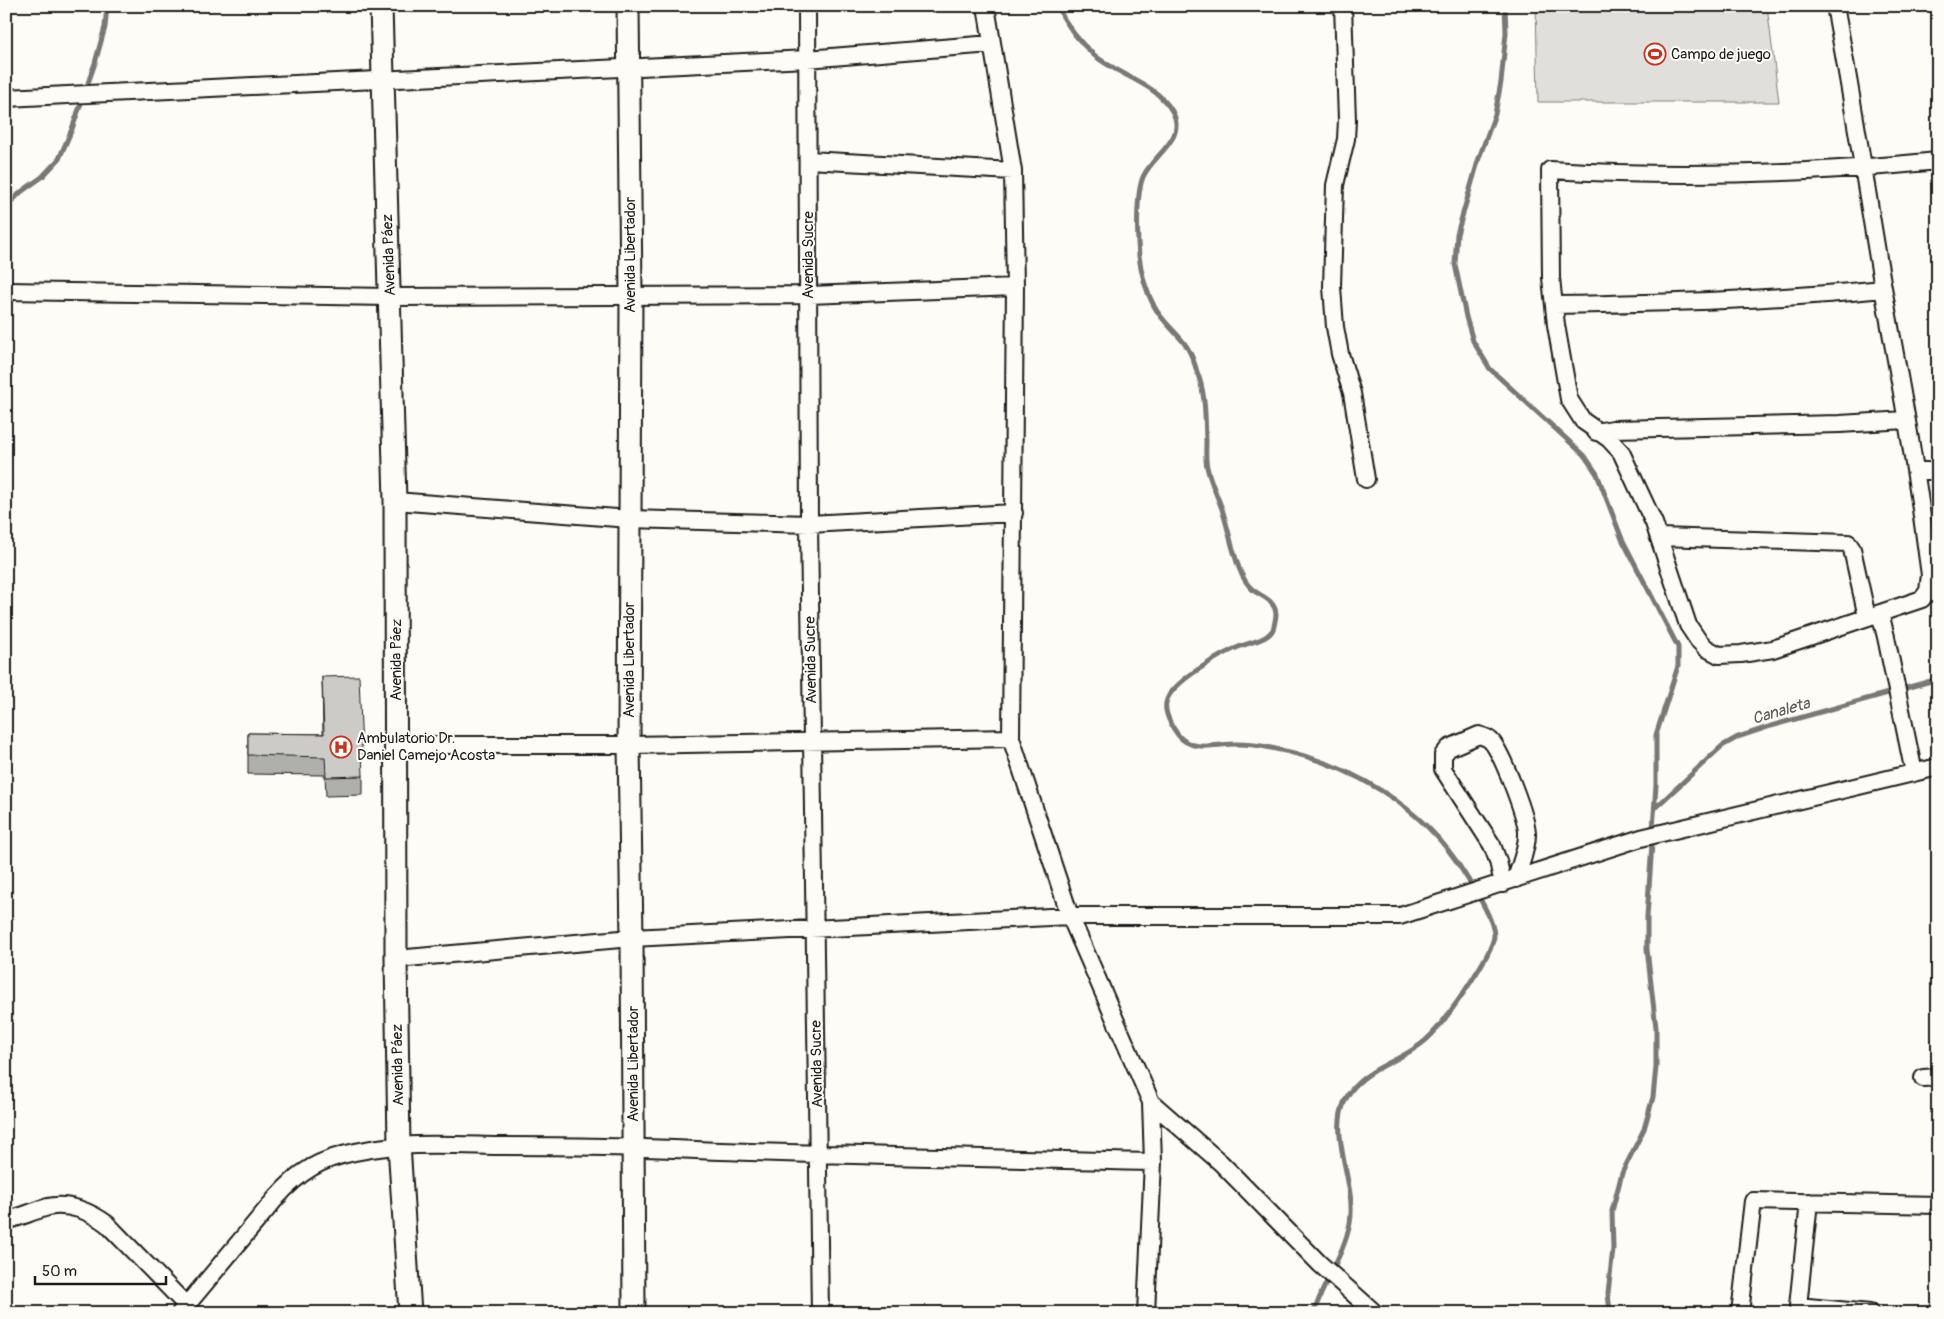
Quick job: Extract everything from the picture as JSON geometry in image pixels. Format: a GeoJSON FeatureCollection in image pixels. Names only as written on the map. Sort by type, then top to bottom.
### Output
{"type":"FeatureCollection","features":[{"type":"Feature","properties":{"kind":"main road","name":"Avenida Páez"},"geometry":{"type":"LineString","coordinates":[[381,6],[395,501],[396,959],[399,1145],[410,1313]]}},
{"type":"Feature","properties":{"kind":"main road","name":"Avenida Libertador"},"geometry":{"type":"LineString","coordinates":[[628,6],[630,295],[629,745],[634,1313]]}},
{"type":"Feature","properties":{"kind":"street","name":"Avenida Sucre"},"geometry":{"type":"LineString","coordinates":[[806,6],[809,524],[820,1313]]}},
{"type":"Feature","properties":{"kind":"street"},"geometry":{"type":"LineString","coordinates":[[986,6],[1013,171],[1015,287],[1012,738],[1070,916],[1151,1102],[1153,1162],[1146,1313]]}},
{"type":"Feature","properties":{"kind":"street"},"geometry":{"type":"LineString","coordinates":[[1343,6],[1347,120],[1346,138],[1335,185],[1332,287],[1335,327],[1342,363],[1352,393],[1366,479]]}},
{"type":"Feature","properties":{"kind":"street"},"geometry":{"type":"LineString","coordinates":[[1834,6],[1863,168],[1915,471],[1930,575],[1928,592],[1922,599],[1773,649],[1727,656],[1714,653],[1698,640],[1688,625],[1659,537],[1621,452],[1609,439],[1596,432],[1583,421],[1569,399],[1554,305],[1549,232],[1550,170],[1610,174],[1750,174],[1863,168],[1938,161]]}},
{"type":"Feature","properties":{"kind":"street"},"geometry":{"type":"LineString","coordinates":[[6,98],[807,59],[991,44]]}},
{"type":"Feature","properties":{"kind":"street"},"geometry":{"type":"LineString","coordinates":[[808,160],[1013,171]]}},
{"type":"Feature","properties":{"kind":"street"},"geometry":{"type":"LineString","coordinates":[[6,291],[390,297],[809,295],[1015,287]]}},
{"type":"Feature","properties":{"kind":"street"},"geometry":{"type":"LineString","coordinates":[[1554,305],[1754,299],[1809,296],[1883,288]]}},
{"type":"Feature","properties":{"kind":"street"},"geometry":{"type":"LineString","coordinates":[[1596,432],[1613,429],[1840,424],[1906,420]]}},
{"type":"Feature","properties":{"kind":"street"},"geometry":{"type":"LineString","coordinates":[[1915,471],[1938,471]]}},
{"type":"Feature","properties":{"kind":"street"},"geometry":{"type":"LineString","coordinates":[[395,501],[630,519],[809,524],[1014,513]]}},
{"type":"Feature","properties":{"kind":"street"},"geometry":{"type":"LineString","coordinates":[[1659,537],[1848,543],[1852,548],[1874,615],[1886,637],[1914,773]]}},
{"type":"Feature","properties":{"kind":"street"},"geometry":{"type":"LineString","coordinates":[[1478,735],[1488,738],[1494,744],[1503,762],[1526,823],[1527,834],[1510,882],[1498,861],[1492,845],[1443,769],[1443,755],[1449,748],[1478,735]]}},
{"type":"Feature","properties":{"kind":"street"},"geometry":{"type":"LineString","coordinates":[[396,746],[629,745],[812,740],[1012,738]]}},
{"type":"Feature","properties":{"kind":"street"},"geometry":{"type":"LineString","coordinates":[[396,959],[632,938],[1070,916],[1400,916],[1467,896],[1641,838],[1938,767]]}},
{"type":"Feature","properties":{"kind":"street"},"geometry":{"type":"LineString","coordinates":[[1151,1102],[1221,1163],[1320,1264],[1374,1313]]}},
{"type":"Feature","properties":{"kind":"street"},"geometry":{"type":"LineString","coordinates":[[6,1221],[50,1207],[68,1207],[95,1215],[108,1224],[183,1309],[276,1198],[292,1180],[306,1169],[327,1160],[355,1152],[399,1145],[633,1147],[818,1155],[1153,1162]]}},
{"type":"Feature","properties":{"kind":"street"},"geometry":{"type":"LineString","coordinates":[[1740,1313],[1753,1201],[1938,1205]]}},
{"type":"Feature","properties":{"kind":"street"},"geometry":{"type":"LineString","coordinates":[[1809,1202],[1798,1306],[1870,1313]]}},
{"type":"Feature","properties":{"kind":"shaded area","name":"Campo de juego"},"geometry":{"type":"Polygon","coordinates":[[[1536,6],[1767,6],[1779,102],[1538,102],[1536,6]]]}},
{"type":"Feature","properties":{"kind":"building"},"geometry":{"type":"Polygon","coordinates":[[[359,676],[363,776],[326,777],[325,757],[248,755],[248,733],[324,734],[322,677],[359,676]]]}},
{"type":"Feature","properties":{"kind":"waterway"},"geometry":{"type":"LineString","coordinates":[[6,207],[21,192],[42,177],[59,159],[72,129],[95,63],[105,27],[107,6]]}},
{"type":"Feature","properties":{"kind":"waterway"},"geometry":{"type":"LineString","coordinates":[[1057,6],[1073,32],[1088,50],[1103,62],[1156,93],[1165,101],[1176,121],[1176,130],[1172,138],[1148,169],[1141,184],[1138,204],[1141,268],[1146,288],[1154,306],[1187,347],[1200,380],[1204,406],[1207,467],[1222,509],[1239,568],[1248,585],[1271,602],[1276,614],[1273,630],[1266,637],[1222,655],[1186,678],[1176,687],[1169,695],[1166,703],[1169,720],[1178,735],[1190,744],[1197,746],[1236,744],[1267,747],[1327,764],[1381,790],[1405,807],[1447,849],[1478,895],[1493,929],[1494,936],[1485,958],[1455,1005],[1434,1032],[1410,1052],[1380,1067],[1362,1079],[1344,1102],[1340,1118],[1340,1135],[1351,1206],[1350,1223],[1343,1246],[1314,1313]]}},
{"type":"Feature","properties":{"kind":"waterway"},"geometry":{"type":"LineString","coordinates":[[1505,6],[1506,33],[1501,82],[1495,114],[1479,158],[1457,234],[1455,264],[1466,317],[1473,341],[1490,369],[1584,455],[1597,474],[1622,539],[1678,647],[1678,666],[1656,735],[1656,785],[1647,917],[1647,949],[1656,1028],[1656,1067],[1653,1097],[1644,1129],[1622,1173],[1612,1211],[1613,1249],[1608,1293],[1610,1313]]}},
{"type":"Feature","properties":{"kind":"waterway","name":"Canaleta"},"geometry":{"type":"LineString","coordinates":[[1655,808],[1722,746],[1738,737],[1938,679]]}},
{"type":"Feature","properties":{"kind":"place","name":"Campo de juego"},"geometry":{"type":"Point","coordinates":[1655,54]}},
{"type":"Feature","properties":{"kind":"place","name":"Ambulatorio Dr. Daniel Camejo Acosta"},"geometry":{"type":"Point","coordinates":[341,747]}}]}
